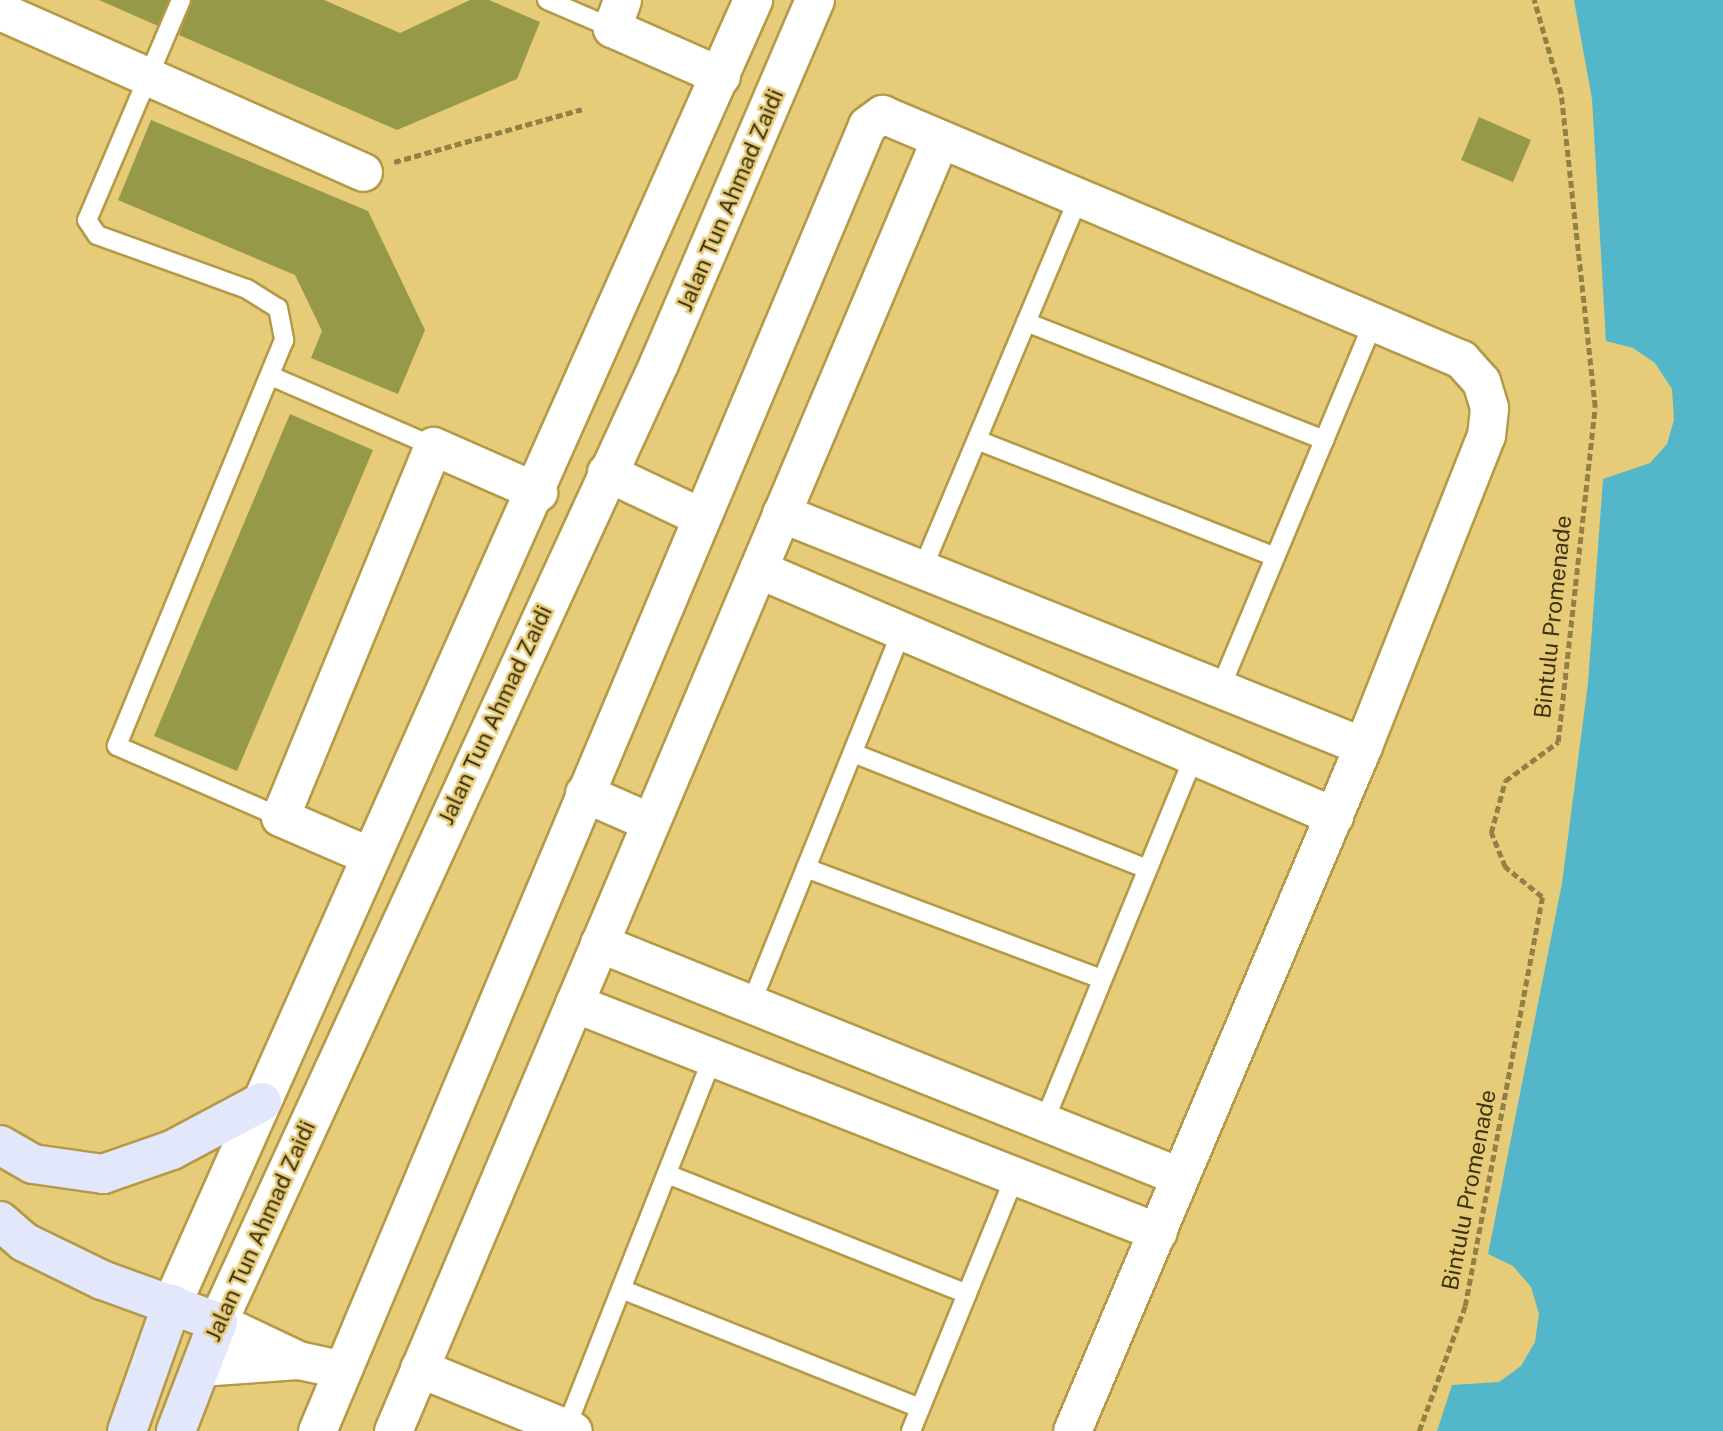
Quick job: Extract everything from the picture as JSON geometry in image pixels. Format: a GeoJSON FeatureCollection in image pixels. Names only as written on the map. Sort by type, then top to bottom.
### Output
{"type":"FeatureCollection","features":[{"type":"Feature","properties":{"kind":"main road"},"geometry":{"type":"LineString","coordinates":[[0,1145],[33,1164],[103,1174],[172,1150],[261,1102]]}},
{"type":"Feature","properties":{"kind":"main road"},"geometry":{"type":"LineString","coordinates":[[0,1221],[24,1242],[102,1280],[218,1322]]}},
{"type":"Feature","properties":{"kind":"main road"},"geometry":{"type":"LineString","coordinates":[[127,1431],[172,1304]]}},
{"type":"Feature","properties":{"kind":"main road","name":"Jalan Tun Ahmad Zaidi"},"geometry":{"type":"LineString","coordinates":[[176,1431],[218,1322]]}},
{"type":"Feature","properties":{"kind":"street"},"geometry":{"type":"LineString","coordinates":[[172,1304],[370,856],[538,492],[753,0]]}},
{"type":"Feature","properties":{"kind":"street","name":"Jalan Tun Ahmad Zaidi"},"geometry":{"type":"LineString","coordinates":[[218,1322],[606,472],[659,364],[815,0]]}},
{"type":"Feature","properties":{"kind":"street"},"geometry":{"type":"LineString","coordinates":[[4,8],[363,172]]}},
{"type":"Feature","properties":{"kind":"street"},"geometry":{"type":"LineString","coordinates":[[617,14],[721,76]]}},
{"type":"Feature","properties":{"kind":"street"},"geometry":{"type":"LineString","coordinates":[[317,1431],[340,1369],[867,125],[882,114],[1461,359],[1481,381],[1489,408],[1486,435],[1363,746],[1176,1175],[1158,1232],[1072,1431]]}},
{"type":"Feature","properties":{"kind":"street"},"geometry":{"type":"LineString","coordinates":[[404,1427],[419,1368],[940,139]]}},
{"type":"Feature","properties":{"kind":"street"},"geometry":{"type":"LineString","coordinates":[[370,856],[280,817],[433,446],[538,492]]}},
{"type":"Feature","properties":{"kind":"street"},"geometry":{"type":"LineString","coordinates":[[606,472],[701,517]]}},
{"type":"Feature","properties":{"kind":"street"},"geometry":{"type":"LineString","coordinates":[[781,513],[1363,746]]}},
{"type":"Feature","properties":{"kind":"street"},"geometry":{"type":"LineString","coordinates":[[758,569],[1334,816]]}},
{"type":"Feature","properties":{"kind":"street"},"geometry":{"type":"LineString","coordinates":[[584,793],[650,822]]}},
{"type":"Feature","properties":{"kind":"street"},"geometry":{"type":"LineString","coordinates":[[599,943],[1176,1175]]}},
{"type":"Feature","properties":{"kind":"street"},"geometry":{"type":"LineString","coordinates":[[574,1003],[1158,1232]]}},
{"type":"Feature","properties":{"kind":"street"},"geometry":{"type":"LineString","coordinates":[[218,1322],[298,1360],[340,1369]]}},
{"type":"Feature","properties":{"kind":"street"},"geometry":{"type":"LineString","coordinates":[[200,1367],[298,1360]]}},
{"type":"Feature","properties":{"kind":"street"},"geometry":{"type":"LineString","coordinates":[[419,1368],[570,1430]]}},
{"type":"Feature","properties":{"kind":"lane"},"geometry":{"type":"LineString","coordinates":[[181,0],[87,220],[97,235],[247,289],[278,308],[284,340],[117,746],[280,817]]}},
{"type":"Feature","properties":{"kind":"lane"},"geometry":{"type":"LineString","coordinates":[[547,0],[617,14]]}},
{"type":"Feature","properties":{"kind":"lane"},"geometry":{"type":"LineString","coordinates":[[922,570],[1078,198]]}},
{"type":"Feature","properties":{"kind":"lane"},"geometry":{"type":"LineString","coordinates":[[1026,322],[1324,440]]}},
{"type":"Feature","properties":{"kind":"lane"},"geometry":{"type":"LineString","coordinates":[[1220,689],[1373,323]]}},
{"type":"Feature","properties":{"kind":"lane"},"geometry":{"type":"LineString","coordinates":[[271,376],[433,446]]}},
{"type":"Feature","properties":{"kind":"lane"},"geometry":{"type":"LineString","coordinates":[[977,440],[1275,557]]}},
{"type":"Feature","properties":{"kind":"lane"},"geometry":{"type":"LineString","coordinates":[[751,1004],[902,631]]}},
{"type":"Feature","properties":{"kind":"lane"},"geometry":{"type":"LineString","coordinates":[[853,753],[1147,869]]}},
{"type":"Feature","properties":{"kind":"lane"},"geometry":{"type":"LineString","coordinates":[[1044,1122],[1194,756]]}},
{"type":"Feature","properties":{"kind":"lane"},"geometry":{"type":"LineString","coordinates":[[806,868],[1102,979]]}},
{"type":"Feature","properties":{"kind":"lane"},"geometry":{"type":"LineString","coordinates":[[570,1430],[621,1289],[713,1057]]}},
{"type":"Feature","properties":{"kind":"lane"},"geometry":{"type":"LineString","coordinates":[[667,1174],[967,1294]]}},
{"type":"Feature","properties":{"kind":"lane"},"geometry":{"type":"LineString","coordinates":[[911,1431],[1016,1176]]}},
{"type":"Feature","properties":{"kind":"lane"},"geometry":{"type":"LineString","coordinates":[[621,1289],[920,1408]]}},
{"type":"Feature","properties":{"kind":"path","name":"Bintulu Promenade"},"geometry":{"type":"LineString","coordinates":[[1419,1431],[1465,1307],[1542,897],[1505,867],[1491,833],[1505,781],[1558,742],[1594,407],[1560,94],[1534,0]]}},
{"type":"Feature","properties":{"kind":"path"},"geometry":{"type":"LineString","coordinates":[[363,172],[582,109]]}},
{"type":"Feature","properties":{"kind":"water"},"geometry":{"type":"Polygon","coordinates":[[[1574,0],[1723,0],[1723,1431],[1437,1431],[1452,1385],[1499,1382],[1521,1366],[1535,1342],[1539,1314],[1531,1287],[1513,1266],[1488,1254],[1562,883],[1588,683],[1603,479],[1650,463],[1667,444],[1674,420],[1672,389],[1655,363],[1633,348],[1606,341],[1592,99],[1574,0]]]}},
{"type":"Feature","properties":{"kind":"building"},"geometry":{"type":"Polygon","coordinates":[[[99,0],[169,0],[158,26],[99,0]]]}},
{"type":"Feature","properties":{"kind":"building"},"geometry":{"type":"Polygon","coordinates":[[[192,0],[324,0],[400,33],[470,0],[489,0],[540,22],[517,79],[397,130],[179,35],[192,0]]]}},
{"type":"Feature","properties":{"kind":"building"},"geometry":{"type":"Polygon","coordinates":[[[1479,117],[1531,140],[1513,182],[1461,160],[1479,117]]]}},
{"type":"Feature","properties":{"kind":"building"},"geometry":{"type":"Polygon","coordinates":[[[151,120],[368,211],[425,330],[398,394],[311,358],[322,331],[295,275],[118,200],[151,120]]]}},
{"type":"Feature","properties":{"kind":"building"},"geometry":{"type":"Polygon","coordinates":[[[290,414],[373,450],[237,771],[154,736],[290,414]]]}}]}
